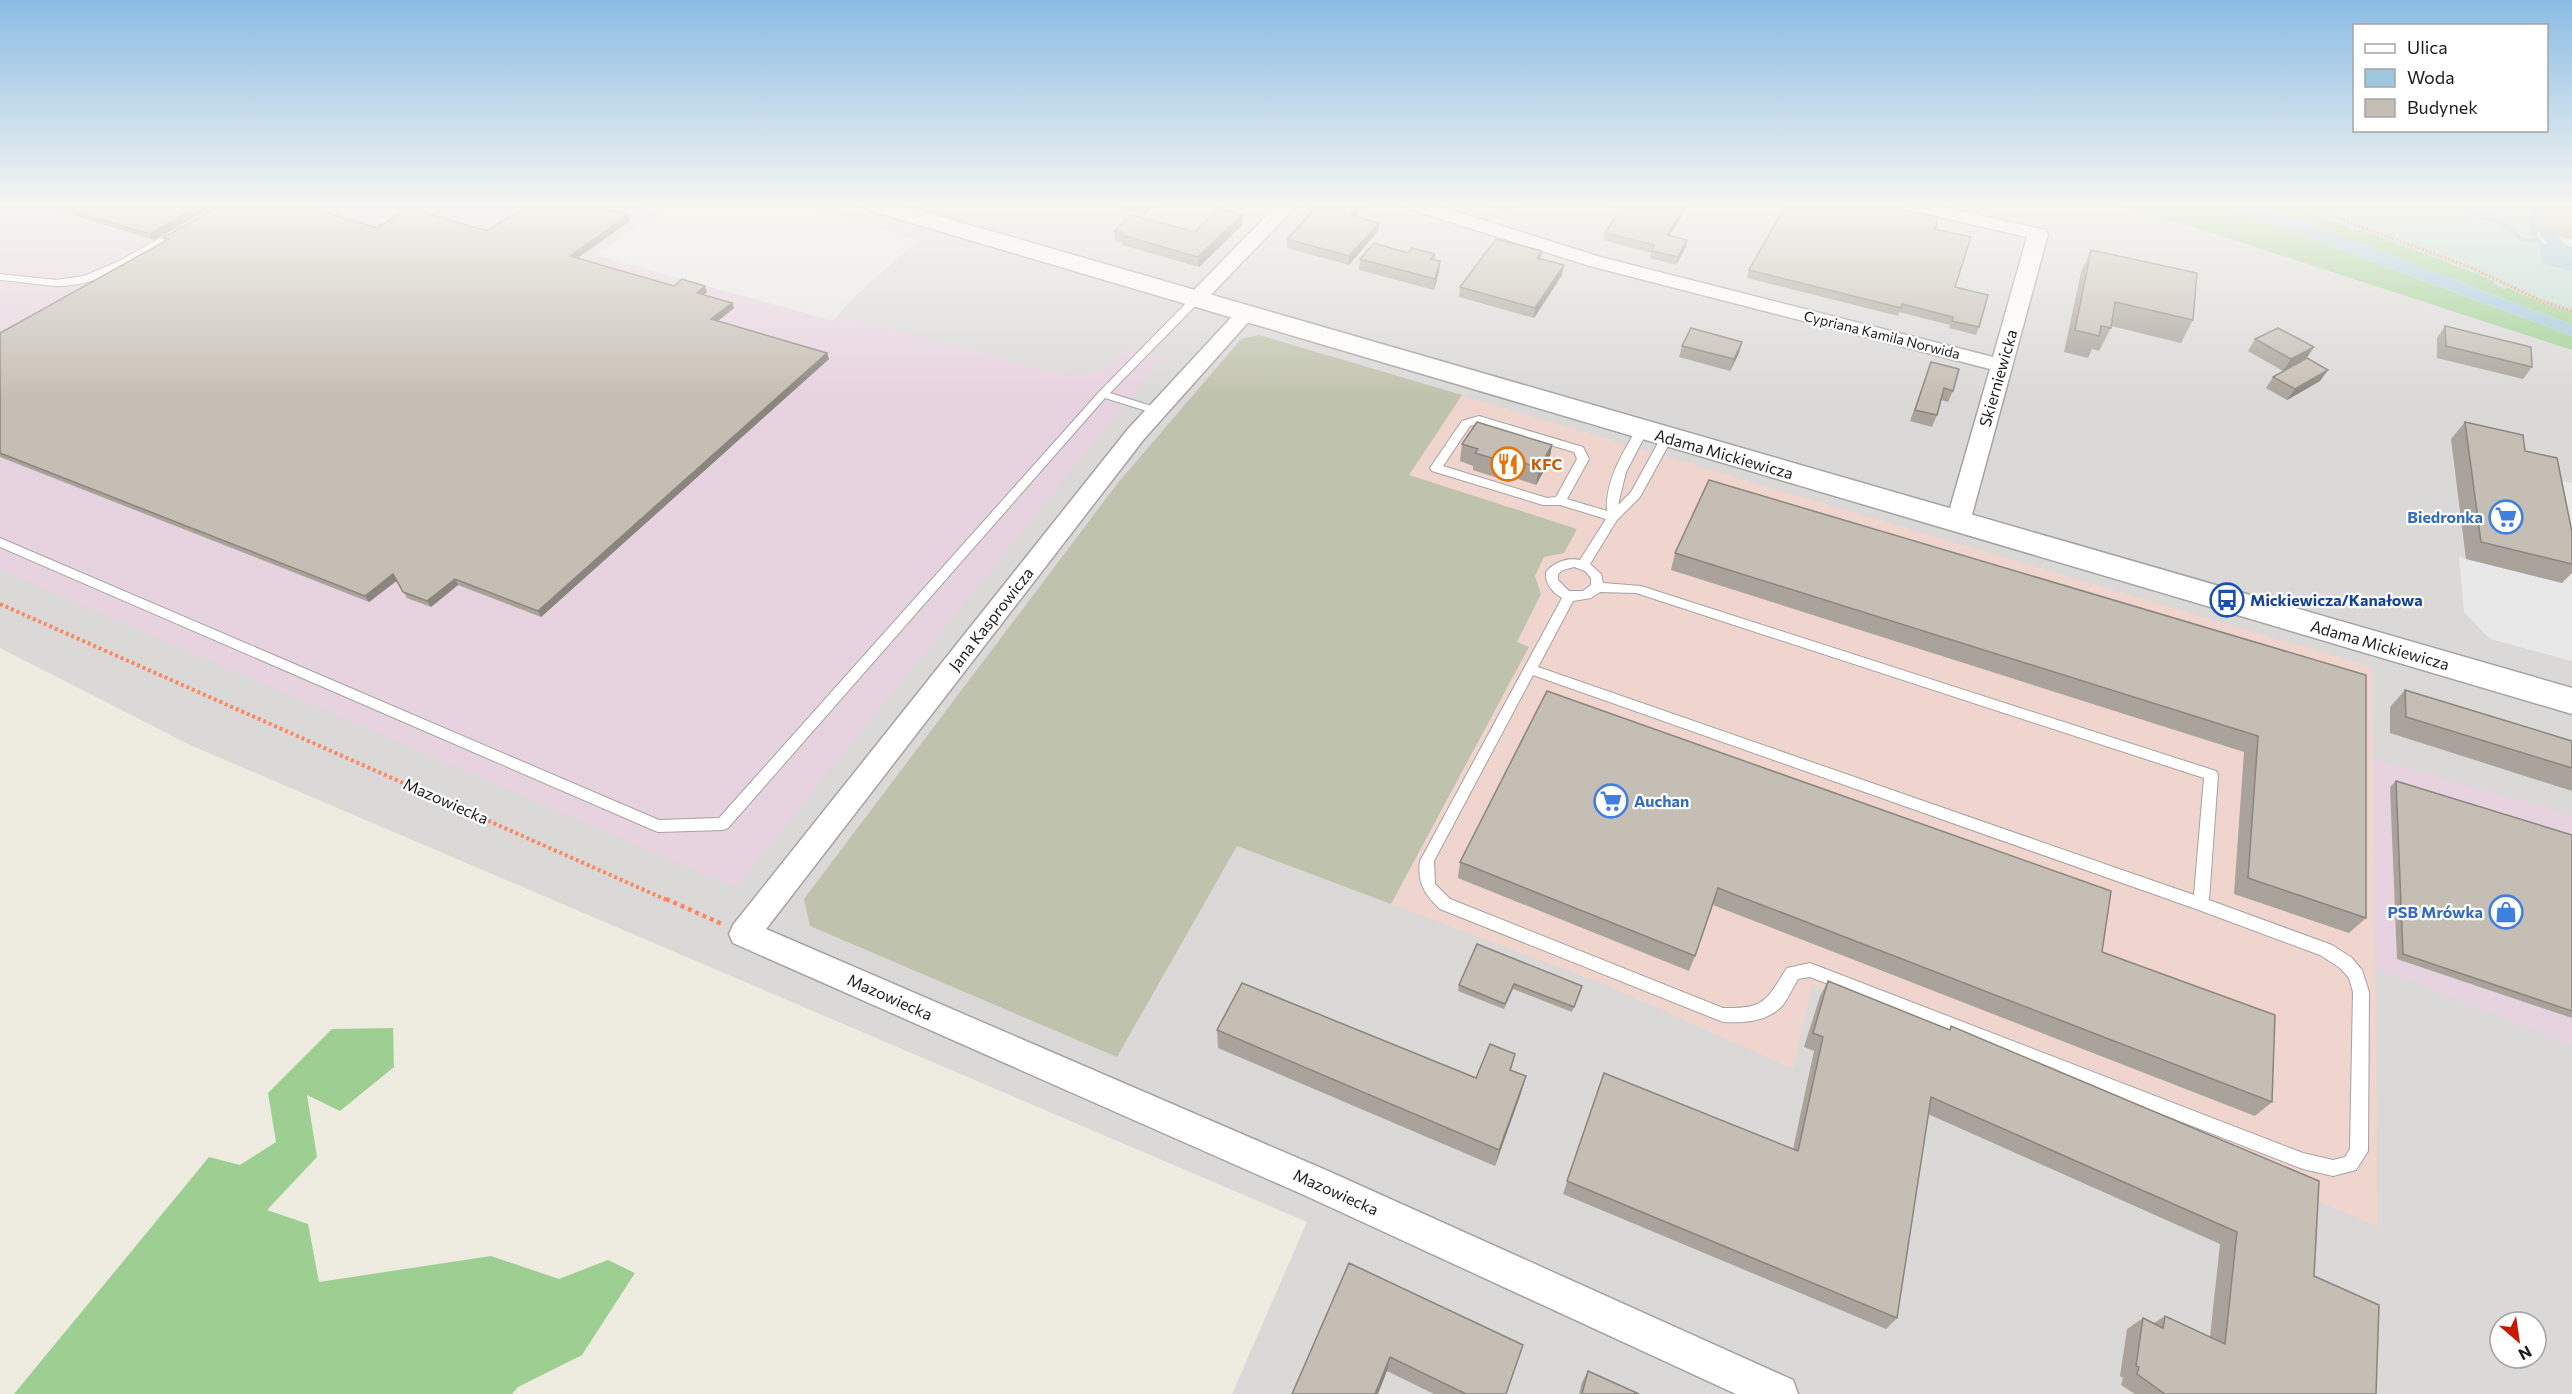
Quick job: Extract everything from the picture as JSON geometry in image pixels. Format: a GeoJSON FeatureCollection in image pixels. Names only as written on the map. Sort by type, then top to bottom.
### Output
{"type":"FeatureCollection","features":[{"type":"Feature","properties":{"kind":"street","name":"Adama Mickiewicza"},"geometry":{"type":"LineString","coordinates":[[1097,270],[2572,701]]}},
{"type":"Feature","properties":{"kind":"street"},"geometry":{"type":"LineString","coordinates":[[1196,299],[1224,270]]}},
{"type":"Feature","properties":{"kind":"street","name":"Cypriana Kamila Norwida"},"geometry":{"type":"LineString","coordinates":[[1628,270],[2002,366]]}},
{"type":"Feature","properties":{"kind":"street","name":"Skierniewicka"},"geometry":{"type":"LineString","coordinates":[[1958,522],[2028,270]]}},
{"type":"Feature","properties":{"kind":"street","name":"Jana Kasprowicza"},"geometry":{"type":"LineString","coordinates":[[744,934],[1128,444],[1246,313]]}},
{"type":"Feature","properties":{"kind":"street","name":"Mazowiecka"},"geometry":{"type":"LineString","coordinates":[[744,934],[1316,1183],[1779,1394]]}},
{"type":"Feature","properties":{"kind":"lane"},"geometry":{"type":"LineString","coordinates":[[0,277],[57,283],[86,278],[108,270]]}},
{"type":"Feature","properties":{"kind":"lane"},"geometry":{"type":"LineString","coordinates":[[0,542],[658,826],[723,824],[1103,394],[1196,299]]}},
{"type":"Feature","properties":{"kind":"lane"},"geometry":{"type":"LineString","coordinates":[[1103,394],[1157,411]]}},
{"type":"Feature","properties":{"kind":"lane"},"geometry":{"type":"LineString","coordinates":[[1560,501],[1583,459],[1579,450],[1479,420],[1466,423],[1437,468],[1547,502],[1560,501],[1613,517]]}},
{"type":"Feature","properties":{"kind":"lane"},"geometry":{"type":"LineString","coordinates":[[1613,517],[1611,497],[1614,484],[1642,430]]}},
{"type":"Feature","properties":{"kind":"lane"},"geometry":{"type":"LineString","coordinates":[[1583,565],[1613,517],[1636,494],[1667,437]]}},
{"type":"Feature","properties":{"kind":"lane"},"geometry":{"type":"LineString","coordinates":[[1560,565],[1583,565],[1594,572],[1599,582],[1598,587],[1589,595],[1569,596],[1551,584],[1551,573],[1560,565]]}},
{"type":"Feature","properties":{"kind":"lane"},"geometry":{"type":"LineString","coordinates":[[1598,587],[1637,589],[2211,775],[2201,904]]}},
{"type":"Feature","properties":{"kind":"lane"},"geometry":{"type":"LineString","coordinates":[[1530,669],[2326,950],[2346,963],[2356,975],[2361,992],[2359,1151],[2350,1164],[2333,1168],[2303,1161],[1810,970],[1793,972],[1777,1000],[1762,1011],[1747,1017],[1723,1015],[1445,904],[1431,891],[1425,878],[1427,861],[1569,596]]}},
{"type":"Feature","properties":{"kind":"path"},"geometry":{"type":"LineString","coordinates":[[2476,270],[2544,302],[2572,311]]}},
{"type":"Feature","properties":{"kind":"path","name":"Mazowiecka"},"geometry":{"type":"LineString","coordinates":[[0,604],[744,934]]}},
{"type":"Feature","properties":{"kind":"shaded area"},"geometry":{"type":"Polygon","coordinates":[[[0,270],[2336,270],[2572,347],[2572,1394],[1232,1394],[1307,1222],[190,745],[0,648],[0,270]]]}},
{"type":"Feature","properties":{"kind":"shaded area"},"geometry":{"type":"Polygon","coordinates":[[[0,270],[739,270],[778,299],[1068,376],[1098,372],[1128,349],[1163,357],[735,888],[0,570],[0,270]]]}},
{"type":"Feature","properties":{"kind":"shaded area"},"geometry":{"type":"Polygon","coordinates":[[[650,270],[885,270],[848,303],[833,321],[650,270]]]}},
{"type":"Feature","properties":{"kind":"shaded area"},"geometry":{"type":"Polygon","coordinates":[[[2467,270],[2572,271],[2572,312],[2543,303],[2508,287],[2504,289],[2493,284],[2495,281],[2467,270]]]}},
{"type":"Feature","properties":{"kind":"shaded area"},"geometry":{"type":"Polygon","coordinates":[[[1259,335],[2372,667],[2378,1227],[1812,985],[1793,1069],[1608,986],[1237,846],[1117,1057],[810,926],[804,899],[1117,484],[1241,339],[1259,335]]]}},
{"type":"Feature","properties":{"kind":"shaded area"},"geometry":{"type":"Polygon","coordinates":[[[1259,335],[1462,395],[1409,475],[1577,529],[1564,553],[1544,557],[1535,576],[1541,594],[1517,642],[1529,647],[1391,904],[1237,846],[1117,1057],[810,926],[804,899],[1117,484],[1241,339],[1259,335]]]}},
{"type":"Feature","properties":{"kind":"shaded area"},"geometry":{"type":"Polygon","coordinates":[[[2543,476],[2572,483],[2572,661],[2490,639],[2464,612],[2459,557],[2562,583],[2543,476]]]}},
{"type":"Feature","properties":{"kind":"shaded area"},"geometry":{"type":"Polygon","coordinates":[[[2373,758],[2572,815],[2572,1046],[2376,968],[2373,758]]]}},
{"type":"Feature","properties":{"kind":"green space"},"geometry":{"type":"Polygon","coordinates":[[[2326,270],[2394,270],[2572,336],[2572,350],[2326,270]]]}},
{"type":"Feature","properties":{"kind":"green space"},"geometry":{"type":"Polygon","coordinates":[[[2430,270],[2470,270],[2543,303],[2572,312],[2572,325],[2430,270]]]}},
{"type":"Feature","properties":{"kind":"green space"},"geometry":{"type":"Polygon","coordinates":[[[393,1028],[394,1067],[340,1111],[307,1095],[317,1157],[267,1210],[308,1224],[319,1282],[491,1256],[559,1279],[608,1260],[635,1273],[582,1355],[518,1387],[512,1394],[14,1394],[209,1157],[240,1165],[276,1142],[268,1093],[332,1029],[393,1028]]]}},
{"type":"Feature","properties":{"kind":"water"},"geometry":{"type":"Polygon","coordinates":[[[2394,270],[2430,270],[2572,325],[2572,336],[2394,270]]]}},
{"type":"Feature","properties":{"kind":"building"},"geometry":{"type":"Polygon","coordinates":[[[113,270],[619,270],[674,286],[682,279],[705,286],[697,293],[732,303],[711,319],[827,353],[538,611],[455,579],[427,601],[403,592],[393,574],[365,596],[0,453],[0,333],[113,270]]]}},
{"type":"Feature","properties":{"kind":"building"},"geometry":{"type":"Polygon","coordinates":[[[1401,270],[1437,270],[1435,279],[1401,270]]]}},
{"type":"Feature","properties":{"kind":"building"},"geometry":{"type":"Polygon","coordinates":[[[1473,270],[1561,270],[1535,308],[1460,287],[1473,270]]]}},
{"type":"Feature","properties":{"kind":"building"},"geometry":{"type":"Polygon","coordinates":[[[1749,270],[1960,270],[1955,287],[1988,295],[1979,327],[1952,321],[1953,317],[1902,304],[1901,308],[1749,270]]]}},
{"type":"Feature","properties":{"kind":"building"},"geometry":{"type":"Polygon","coordinates":[[[2087,270],[2183,270],[2197,273],[2193,320],[2115,302],[2111,328],[2101,326],[2099,336],[2075,330],[2087,270]]]}},
{"type":"Feature","properties":{"kind":"building"},"geometry":{"type":"Polygon","coordinates":[[[2445,326],[2531,347],[2532,367],[2446,346],[2445,326]]]}},
{"type":"Feature","properties":{"kind":"building"},"geometry":{"type":"Polygon","coordinates":[[[1691,328],[1742,342],[1734,359],[1682,346],[1691,328]]]}},
{"type":"Feature","properties":{"kind":"building"},"geometry":{"type":"Polygon","coordinates":[[[2278,328],[2314,347],[2291,359],[2255,339],[2278,328]]]}},
{"type":"Feature","properties":{"kind":"building"},"geometry":{"type":"Polygon","coordinates":[[[2307,358],[2328,370],[2295,389],[2273,377],[2307,358]]]}},
{"type":"Feature","properties":{"kind":"building"},"geometry":{"type":"Polygon","coordinates":[[[1931,362],[1959,369],[1953,391],[1944,388],[1937,415],[1915,410],[1931,362]]]}},
{"type":"Feature","properties":{"kind":"building"},"geometry":{"type":"Polygon","coordinates":[[[1477,422],[1552,445],[1539,468],[1515,460],[1512,464],[1475,453],[1478,449],[1462,444],[1477,422]]]}},
{"type":"Feature","properties":{"kind":"building","name":"Biedronka"},"geometry":{"type":"Polygon","coordinates":[[[2465,422],[2523,435],[2525,451],[2557,458],[2572,532],[2572,564],[2481,542],[2465,422]]]}},
{"type":"Feature","properties":{"kind":"building"},"geometry":{"type":"Polygon","coordinates":[[[1709,480],[2366,675],[2366,918],[2248,878],[2258,736],[1675,553],[1709,480]]]}},
{"type":"Feature","properties":{"kind":"building"},"geometry":{"type":"Polygon","coordinates":[[[2405,690],[2572,741],[2572,768],[2406,717],[2405,690]]]}},
{"type":"Feature","properties":{"kind":"building"},"geometry":{"type":"Polygon","coordinates":[[[1547,691],[2111,891],[2102,952],[2275,1015],[2272,1102],[1718,888],[1695,956],[1460,862],[1547,691]]]}},
{"type":"Feature","properties":{"kind":"building"},"geometry":{"type":"Polygon","coordinates":[[[2396,781],[2572,835],[2572,1011],[2403,954],[2396,781]]]}},
{"type":"Feature","properties":{"kind":"building"},"geometry":{"type":"Polygon","coordinates":[[[1477,944],[1582,986],[1574,1007],[1514,984],[1505,1004],[1459,985],[1477,944]]]}},
{"type":"Feature","properties":{"kind":"building"},"geometry":{"type":"Polygon","coordinates":[[[1828,981],[1950,1030],[1951,1026],[2319,1181],[2314,1276],[2379,1305],[2376,1394],[2165,1394],[2137,1374],[2139,1367],[2136,1366],[2143,1318],[2163,1328],[2165,1316],[2225,1344],[2237,1232],[1931,1097],[1897,1318],[1567,1181],[1604,1073],[1798,1151],[1823,1037],[1813,1033],[1828,981]]]}},
{"type":"Feature","properties":{"kind":"building"},"geometry":{"type":"Polygon","coordinates":[[[1242,983],[1476,1078],[1490,1044],[1515,1054],[1510,1070],[1526,1076],[1499,1150],[1217,1030],[1242,983]]]}},
{"type":"Feature","properties":{"kind":"building"},"geometry":{"type":"Polygon","coordinates":[[[1349,1263],[1523,1345],[1506,1394],[1466,1394],[1390,1357],[1375,1394],[1292,1394],[1349,1263]]]}},
{"type":"Feature","properties":{"kind":"building"},"geometry":{"type":"Polygon","coordinates":[[[1588,1371],[1639,1394],[1582,1394],[1588,1371]]]}},
{"type":"Feature","properties":{"kind":"place","name":"KFC"},"geometry":{"type":"Point","coordinates":[1508,464]}},
{"type":"Feature","properties":{"kind":"place","name":"Biedronka"},"geometry":{"type":"Point","coordinates":[2506,517]}},
{"type":"Feature","properties":{"kind":"place","name":"Mickiewicza/Kanałowa"},"geometry":{"type":"Point","coordinates":[2227,600]}},
{"type":"Feature","properties":{"kind":"place","name":"Auchan"},"geometry":{"type":"Point","coordinates":[1611,801]}},
{"type":"Feature","properties":{"kind":"place","name":"PSB Mrówka"},"geometry":{"type":"Point","coordinates":[2506,912]}}]}
